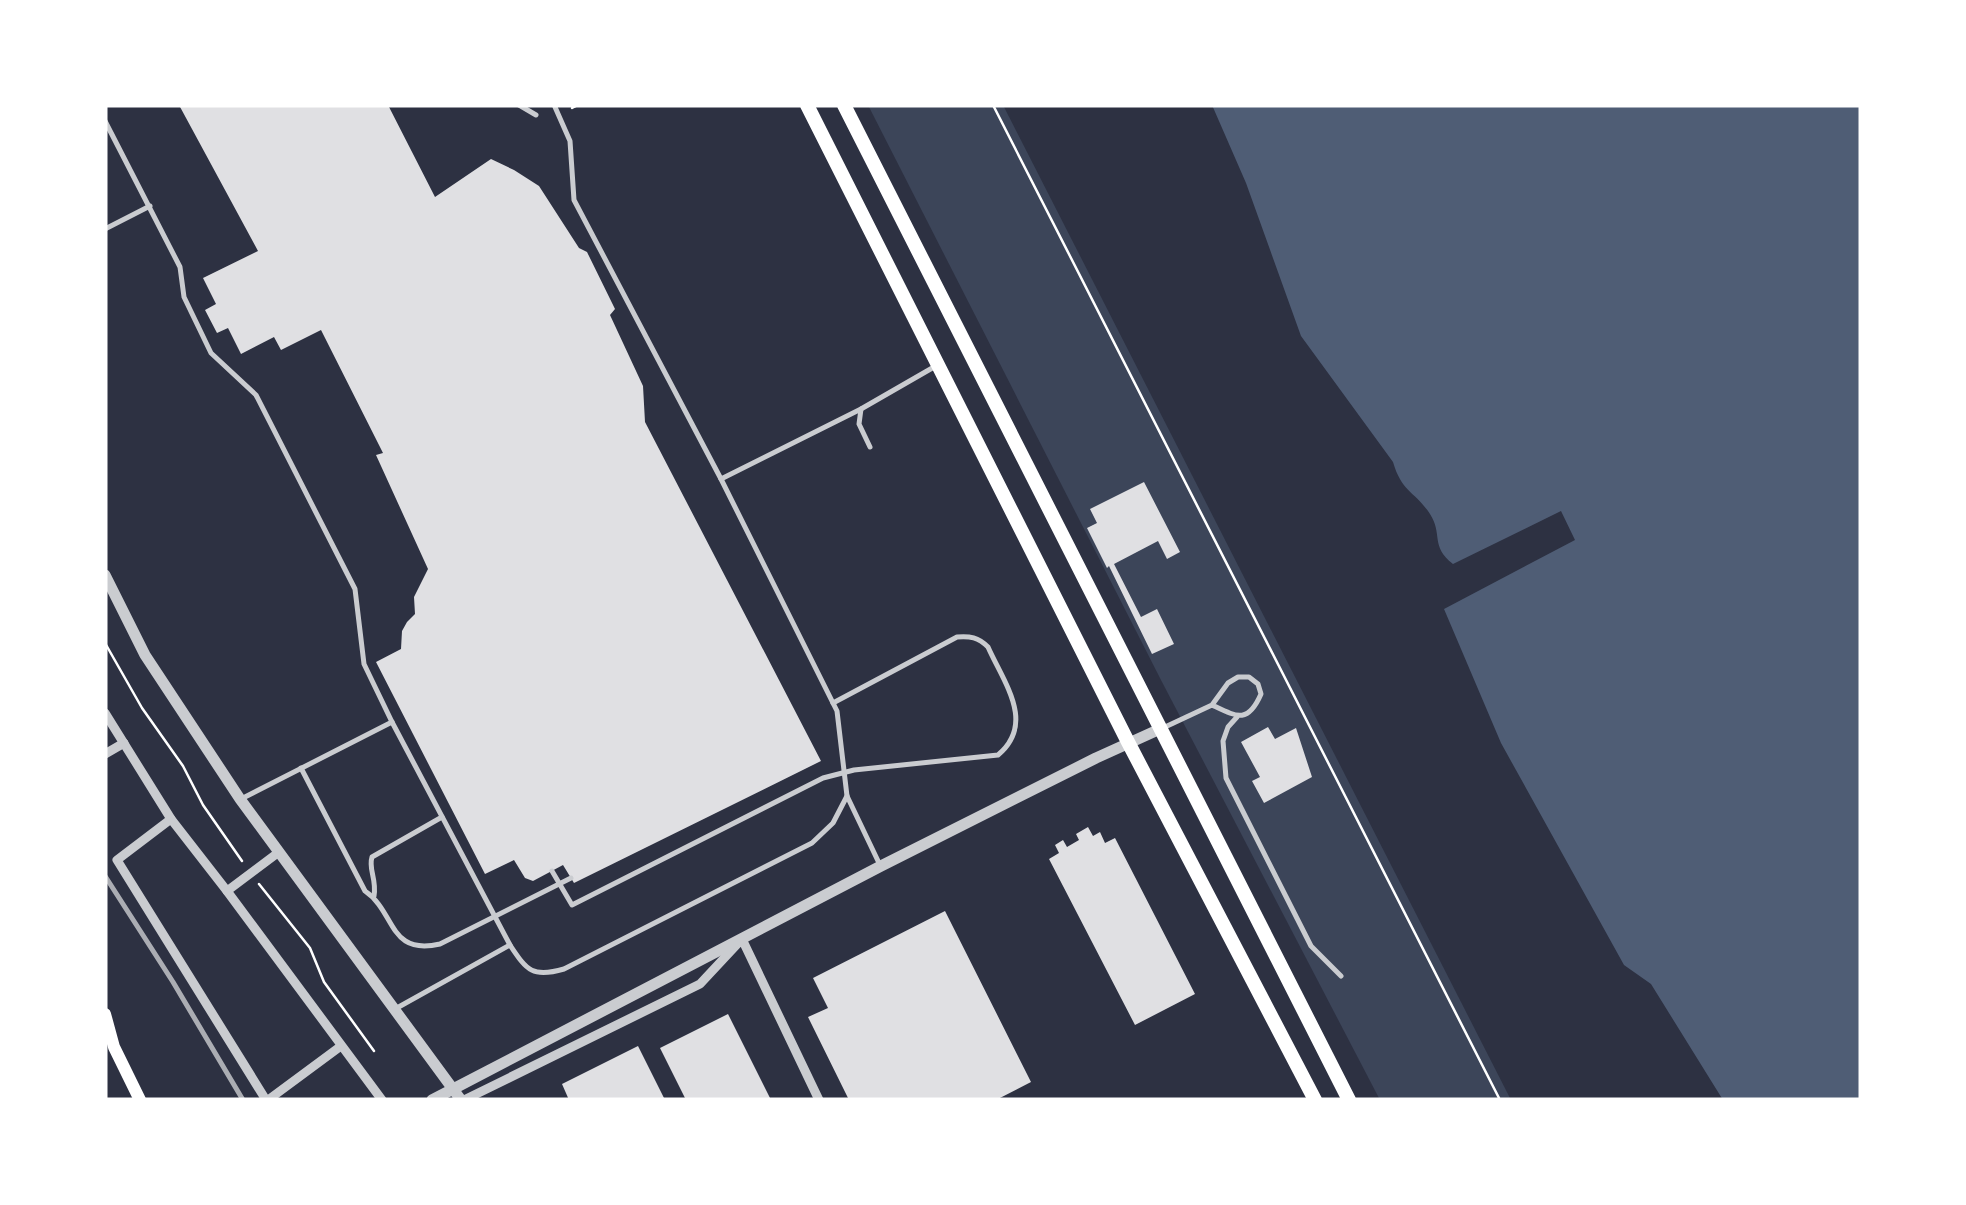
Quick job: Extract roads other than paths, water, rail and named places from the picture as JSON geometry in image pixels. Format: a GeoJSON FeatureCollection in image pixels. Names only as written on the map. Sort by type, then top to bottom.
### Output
{"type":"FeatureCollection","features":[{"type":"Feature","properties":{"kind":"main road"},"geometry":{"type":"LineString","coordinates":[[807,105],[1128,742],[1314,1100]]}},
{"type":"Feature","properties":{"kind":"main road"},"geometry":{"type":"LineString","coordinates":[[844,105],[1349,1100]]}},
{"type":"Feature","properties":{"kind":"main road"},"geometry":{"type":"LineString","coordinates":[[105,1014],[114,1047],[140,1100]]}},
{"type":"Feature","properties":{"kind":"street"},"geometry":{"type":"LineString","coordinates":[[105,576],[144,655],[240,799],[462,1100],[700,984],[742,939]]}},
{"type":"Feature","properties":{"kind":"street"},"geometry":{"type":"LineString","coordinates":[[105,713],[170,819],[382,1100]]}},
{"type":"Feature","properties":{"kind":"street"},"geometry":{"type":"LineString","coordinates":[[432,1100],[881,866],[1160,729]]}},
{"type":"Feature","properties":{"kind":"street"},"geometry":{"type":"LineString","coordinates":[[105,754],[124,743]]}},
{"type":"Feature","properties":{"kind":"street"},"geometry":{"type":"LineString","coordinates":[[170,819],[117,860],[267,1100],[341,1046]]}},
{"type":"Feature","properties":{"kind":"street"},"geometry":{"type":"LineString","coordinates":[[227,891],[279,852]]}},
{"type":"Feature","properties":{"kind":"street"},"geometry":{"type":"LineString","coordinates":[[742,939],[818,1100]]}},
{"type":"Feature","properties":{"kind":"lane"},"geometry":{"type":"LineString","coordinates":[[519,105],[536,115]]}},
{"type":"Feature","properties":{"kind":"lane"},"geometry":{"type":"LineString","coordinates":[[555,108],[570,141],[574,200],[834,703],[847,796],[881,866]]}},
{"type":"Feature","properties":{"kind":"lane"},"geometry":{"type":"LineString","coordinates":[[105,121],[180,267],[184,297],[211,354],[256,396],[357,592],[364,664],[525,968],[544,975],[564,969],[812,843],[833,823],[847,796]]}},
{"type":"Feature","properties":{"kind":"lane"},"geometry":{"type":"LineString","coordinates":[[105,229],[150,206]]}},
{"type":"Feature","properties":{"kind":"lane"},"geometry":{"type":"LineString","coordinates":[[721,478],[937,365]]}},
{"type":"Feature","properties":{"kind":"lane"},"geometry":{"type":"LineString","coordinates":[[861,408],[859,424],[870,447]]}},
{"type":"Feature","properties":{"kind":"lane"},"geometry":{"type":"LineString","coordinates":[[552,871],[572,905],[823,778],[854,770],[998,755],[1016,733],[1018,716],[988,647],[980,639],[968,636],[957,637],[834,703]]}},
{"type":"Feature","properties":{"kind":"lane"},"geometry":{"type":"LineString","coordinates":[[1160,729],[1212,706],[1238,676],[1249,677],[1258,684],[1261,694],[1253,710],[1237,717],[1228,727],[1223,742],[1226,778],[1311,946],[1341,976]]}},
{"type":"Feature","properties":{"kind":"lane"},"geometry":{"type":"LineString","coordinates":[[1212,706],[1237,717]]}},
{"type":"Feature","properties":{"kind":"lane"},"geometry":{"type":"LineString","coordinates":[[240,799],[392,722]]}},
{"type":"Feature","properties":{"kind":"lane"},"geometry":{"type":"LineString","coordinates":[[301,768],[365,891],[374,897],[397,935],[409,944],[440,944],[571,878]]}},
{"type":"Feature","properties":{"kind":"lane"},"geometry":{"type":"LineString","coordinates":[[374,897],[372,857],[442,817]]}},
{"type":"Feature","properties":{"kind":"lane"},"geometry":{"type":"LineString","coordinates":[[394,1009],[510,945]]}},
{"type":"Feature","properties":{"kind":"railway"},"geometry":{"type":"LineString","coordinates":[[105,876],[243,1100]]}}]}
